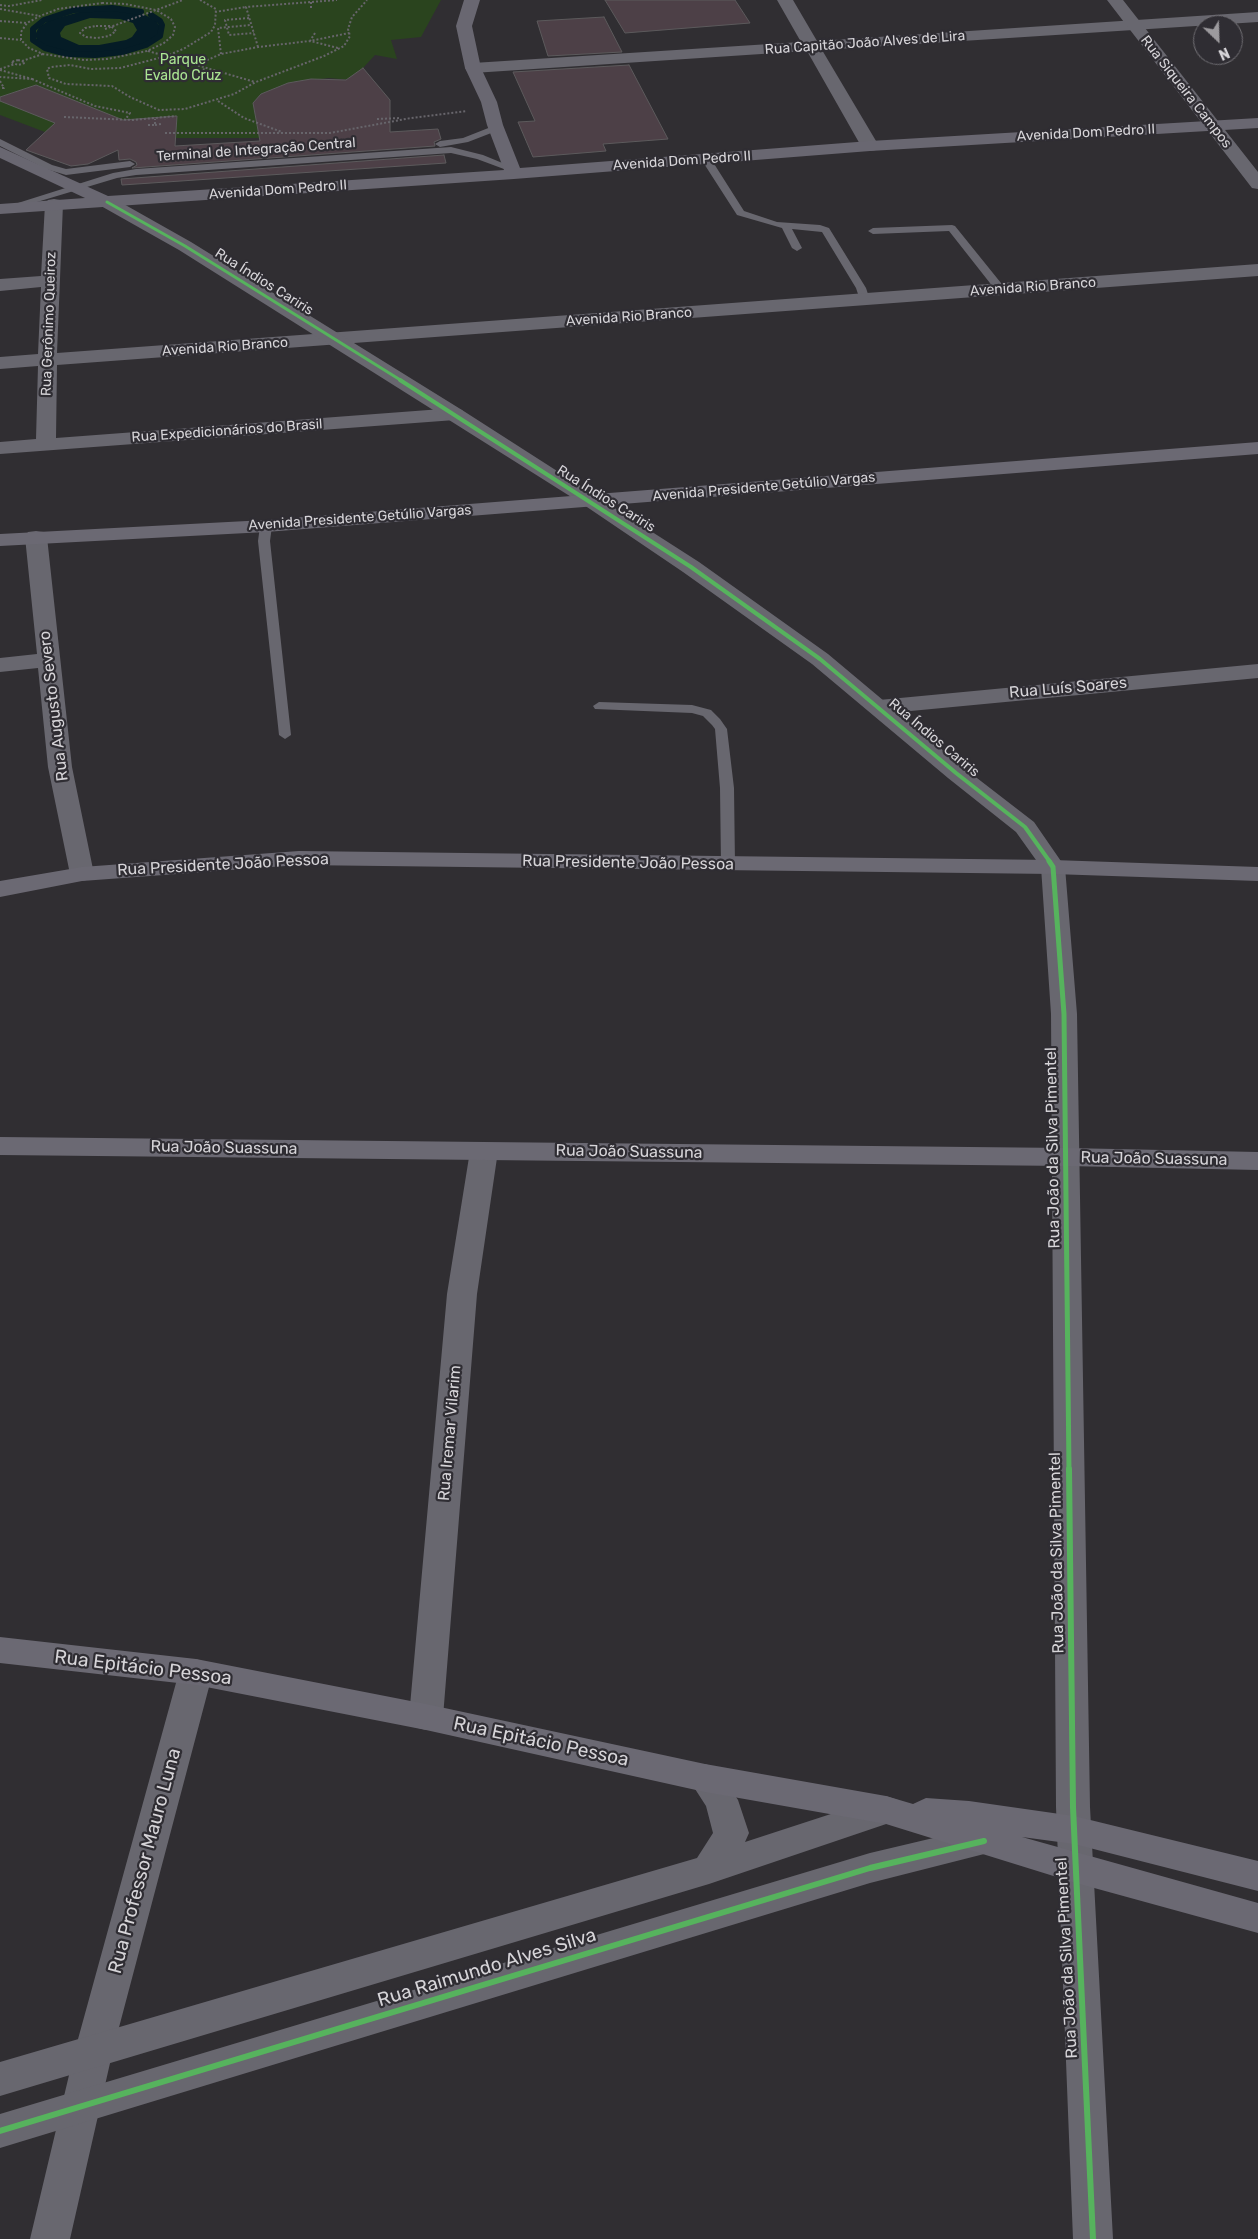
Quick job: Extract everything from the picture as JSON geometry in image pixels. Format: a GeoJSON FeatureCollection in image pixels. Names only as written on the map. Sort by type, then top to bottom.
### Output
{"type":"FeatureCollection","features":[{"type":"Feature","properties":{"kind":"main road"},"geometry":{"type":"LineString","coordinates":[[472,0],[464,26],[473,68],[489,102],[496,128],[513,172]]}},
{"type":"Feature","properties":{"kind":"main road","name":"Avenida Dom Pedro II"},"geometry":{"type":"LineString","coordinates":[[2,209],[870,146],[1258,122]]}},
{"type":"Feature","properties":{"kind":"main road"},"geometry":{"type":"LineString","coordinates":[[0,152],[73,180],[107,202]]}},
{"type":"Feature","properties":{"kind":"main road","name":"Avenida Presidente Getúlio Vargas"},"geometry":{"type":"LineString","coordinates":[[0,540],[266,526],[1258,448]]}},
{"type":"Feature","properties":{"kind":"main road","name":"Rua Presidente João Pessoa"},"geometry":{"type":"LineString","coordinates":[[0,890],[82,874],[299,858],[728,865],[1053,867],[1258,874]]}},
{"type":"Feature","properties":{"kind":"main road","name":"Rua João Suassuna"},"geometry":{"type":"LineString","coordinates":[[0,1146],[1067,1157],[1258,1161]]}},
{"type":"Feature","properties":{"kind":"main road","name":"Rua Epitácio Pessoa"},"geometry":{"type":"LineString","coordinates":[[0,1650],[196,1672],[426,1716],[704,1778],[886,1810],[1076,1868],[1258,1918]]}},
{"type":"Feature","properties":{"kind":"main road"},"geometry":{"type":"LineString","coordinates":[[886,1810],[969,1815],[1074,1830],[1258,1876]]}},
{"type":"Feature","properties":{"kind":"street"},"geometry":{"type":"LineString","coordinates":[[785,0],[870,146]]}},
{"type":"Feature","properties":{"kind":"street","name":"Rua Siqueira Campos"},"geometry":{"type":"LineString","coordinates":[[1114,0],[1258,184]]}},
{"type":"Feature","properties":{"kind":"street","name":"Rua Capitão João Alves de Lira"},"geometry":{"type":"LineString","coordinates":[[473,68],[1258,17]]}},
{"type":"Feature","properties":{"kind":"street","name":"Rua Índios Cariris"},"geometry":{"type":"LineString","coordinates":[[107,202],[185,246],[455,414],[531,465],[591,501],[746,606],[820,659],[956,773],[1025,827],[1053,867]]}},
{"type":"Feature","properties":{"kind":"street","name":"Rua Gerônimo Queiroz"},"geometry":{"type":"LineString","coordinates":[[46,444],[54,204]]}},
{"type":"Feature","properties":{"kind":"street","name":"Avenida Rio Branco"},"geometry":{"type":"LineString","coordinates":[[0,363],[1258,270]]}},
{"type":"Feature","properties":{"kind":"street"},"geometry":{"type":"LineString","coordinates":[[0,285],[50,281]]}},
{"type":"Feature","properties":{"kind":"street","name":"Rua Expedicionários do Brasil"},"geometry":{"type":"LineString","coordinates":[[0,448],[455,414]]}},
{"type":"Feature","properties":{"kind":"street","name":"Rua Augusto Severo"},"geometry":{"type":"LineString","coordinates":[[36,537],[43,591],[47,660],[60,767],[82,874]]}},
{"type":"Feature","properties":{"kind":"street"},"geometry":{"type":"LineString","coordinates":[[0,665],[47,660]]}},
{"type":"Feature","properties":{"kind":"street","name":"Rua Luís Soares"},"geometry":{"type":"LineString","coordinates":[[879,707],[1258,671]]}},
{"type":"Feature","properties":{"kind":"street","name":"Rua João da Silva Pimentel"},"geometry":{"type":"LineString","coordinates":[[1053,867],[1064,1014],[1074,1830],[1093,2239]]}},
{"type":"Feature","properties":{"kind":"street","name":"Rua Iremar Vilarim"},"geometry":{"type":"LineString","coordinates":[[426,1716],[462,1294],[484,1151]]}},
{"type":"Feature","properties":{"kind":"street","name":"Rua Professor Mauro Luna"},"geometry":{"type":"LineString","coordinates":[[81,2105],[94,2050],[196,1672]]}},
{"type":"Feature","properties":{"kind":"street"},"geometry":{"type":"LineString","coordinates":[[704,1778],[721,1800],[731,1833],[725,1846],[709,1869]]}},
{"type":"Feature","properties":{"kind":"street","name":"Rua Raimundo Alves Silva"},"geometry":{"type":"LineString","coordinates":[[0,2079],[709,1869],[886,1810]]}},
{"type":"Feature","properties":{"kind":"street","name":"Rua Raimundo Alves Silva"},"geometry":{"type":"LineString","coordinates":[[0,2131],[870,1868],[984,1841]]}},
{"type":"Feature","properties":{"kind":"street"},"geometry":{"type":"LineString","coordinates":[[50,2239],[81,2105]]}},
{"type":"Feature","properties":{"kind":"lane","name":"Terminal de Integração Central"},"geometry":{"type":"LineString","coordinates":[[2,209],[102,166],[439,144],[465,140],[496,128]]}},
{"type":"Feature","properties":{"kind":"lane"},"geometry":{"type":"LineString","coordinates":[[0,142],[73,180]]}},
{"type":"Feature","properties":{"kind":"lane","name":"Terminal de Integração Central"},"geometry":{"type":"LineString","coordinates":[[73,180],[136,172],[451,150],[480,157],[513,172]]}},
{"type":"Feature","properties":{"kind":"lane"},"geometry":{"type":"LineString","coordinates":[[706,159],[738,212],[771,224],[826,230],[861,288],[865,300]]}},
{"type":"Feature","properties":{"kind":"lane"},"geometry":{"type":"LineString","coordinates":[[785,225],[797,248]]}},
{"type":"Feature","properties":{"kind":"lane"},"geometry":{"type":"LineString","coordinates":[[873,231],[952,228],[1001,290]]}},
{"type":"Feature","properties":{"kind":"lane"},"geometry":{"type":"LineString","coordinates":[[266,526],[264,541],[285,735]]}},
{"type":"Feature","properties":{"kind":"lane"},"geometry":{"type":"LineString","coordinates":[[599,706],[692,708],[707,713],[716,722],[721,729],[727,788],[728,865]]}},
{"type":"Feature","properties":{"kind":"path"},"geometry":{"type":"LineString","coordinates":[[0,5],[16,5],[42,0]]}},
{"type":"Feature","properties":{"kind":"path"},"geometry":{"type":"LineString","coordinates":[[104,29],[183,0]]}},
{"type":"Feature","properties":{"kind":"path"},"geometry":{"type":"LineString","coordinates":[[200,0],[216,9],[214,12],[213,30],[185,48],[167,56],[120,68],[91,69],[70,65],[56,66],[49,68],[48,78],[66,84],[112,86],[130,97],[159,110],[185,108],[217,101],[244,90],[256,82],[339,48],[349,40],[352,16],[366,0]]}},
{"type":"Feature","properties":{"kind":"path"},"geometry":{"type":"LineString","coordinates":[[214,12],[246,7],[337,0]]}},
{"type":"Feature","properties":{"kind":"path"},"geometry":{"type":"LineString","coordinates":[[311,2],[311,8]]}},
{"type":"Feature","properties":{"kind":"path"},"geometry":{"type":"LineString","coordinates":[[0,38],[21,40],[29,48],[43,54],[61,58],[91,60],[129,56],[147,51],[164,43],[173,35],[176,27],[171,19],[156,10],[125,4],[102,3],[58,9],[40,16],[27,23],[21,32],[21,40]]}},
{"type":"Feature","properties":{"kind":"path"},"geometry":{"type":"LineString","coordinates":[[246,7],[258,47]]}},
{"type":"Feature","properties":{"kind":"path"},"geometry":{"type":"LineString","coordinates":[[0,10],[4,9],[40,16]]}},
{"type":"Feature","properties":{"kind":"path"},"geometry":{"type":"LineString","coordinates":[[249,18],[225,20],[229,35],[255,34]]}},
{"type":"Feature","properties":{"kind":"path"},"geometry":{"type":"LineString","coordinates":[[0,21],[27,23]]}},
{"type":"Feature","properties":{"kind":"path"},"geometry":{"type":"LineString","coordinates":[[90,26],[111,26],[116,31],[104,38],[86,37],[80,33],[90,26]]}},
{"type":"Feature","properties":{"kind":"path"},"geometry":{"type":"LineString","coordinates":[[221,54],[218,28],[251,26]]}},
{"type":"Feature","properties":{"kind":"path"},"geometry":{"type":"LineString","coordinates":[[196,65],[221,54],[258,47],[310,41],[349,32]]}},
{"type":"Feature","properties":{"kind":"path"},"geometry":{"type":"LineString","coordinates":[[310,41],[315,33]]}},
{"type":"Feature","properties":{"kind":"path"},"geometry":{"type":"LineString","coordinates":[[310,41],[339,48]]}},
{"type":"Feature","properties":{"kind":"path"},"geometry":{"type":"LineString","coordinates":[[147,51],[256,82]]}},
{"type":"Feature","properties":{"kind":"path"},"geometry":{"type":"LineString","coordinates":[[0,70],[15,64],[11,62],[18,60],[22,62],[43,54]]}},
{"type":"Feature","properties":{"kind":"path"},"geometry":{"type":"LineString","coordinates":[[199,71],[207,68]]}},
{"type":"Feature","properties":{"kind":"path"},"geometry":{"type":"LineString","coordinates":[[0,70],[32,79],[95,106],[130,113],[125,120]]}},
{"type":"Feature","properties":{"kind":"path"},"geometry":{"type":"LineString","coordinates":[[0,88],[4,88],[0,79],[32,79]]}},
{"type":"Feature","properties":{"kind":"path"},"geometry":{"type":"LineString","coordinates":[[217,101],[244,118],[285,133]]}},
{"type":"Feature","properties":{"kind":"path"},"geometry":{"type":"LineString","coordinates":[[133,120],[177,115],[185,108]]}},
{"type":"Feature","properties":{"kind":"path"},"geometry":{"type":"LineString","coordinates":[[165,133],[330,133],[411,118],[470,111]]}},
{"type":"Feature","properties":{"kind":"path"},"geometry":{"type":"LineString","coordinates":[[64,117],[88,120],[133,120],[176,116]]}},
{"type":"Feature","properties":{"kind":"path"},"geometry":{"type":"LineString","coordinates":[[376,119],[411,118]]}},
{"type":"Feature","properties":{"kind":"path"},"geometry":{"type":"LineString","coordinates":[[155,119],[155,125]]}},
{"type":"Feature","properties":{"kind":"path"},"geometry":{"type":"LineString","coordinates":[[148,125],[161,124]]}},
{"type":"Feature","properties":{"kind":"green space","name":"Parque Evaldo Cruz"},"geometry":{"type":"Polygon","coordinates":[[[0,0],[441,0],[421,37],[391,40],[397,59],[375,55],[352,80],[329,78],[288,83],[261,94],[253,103],[255,115],[266,123],[342,134],[257,138],[150,138],[45,132],[0,115],[0,0]]]}},
{"type":"Feature","properties":{"kind":"water"},"geometry":{"type":"Polygon","coordinates":[[[108,9],[145,15],[156,21],[161,28],[157,36],[146,44],[130,50],[87,55],[49,49],[38,42],[35,35],[39,27],[50,20],[87,10],[108,9]],[[90,18],[65,26],[60,33],[61,37],[79,45],[99,45],[126,40],[132,37],[137,30],[133,23],[120,19],[90,18]]]}},
{"type":"Feature","properties":{"kind":"building"},"geometry":{"type":"Polygon","coordinates":[[[605,0],[735,0],[750,23],[625,33],[605,0]]]}},
{"type":"Feature","properties":{"kind":"building"},"geometry":{"type":"Polygon","coordinates":[[[604,17],[622,52],[548,56],[537,21],[604,17]]]}},
{"type":"Feature","properties":{"kind":"building"},"geometry":{"type":"Polygon","coordinates":[[[629,65],[668,139],[603,144],[606,151],[533,157],[518,122],[535,121],[513,72],[629,65]]]}},
{"type":"Feature","properties":{"kind":"building"},"geometry":{"type":"Polygon","coordinates":[[[363,68],[390,100],[390,132],[438,129],[441,139],[434,142],[435,146],[132,168],[137,165],[136,162],[130,159],[119,160],[118,150],[88,164],[71,166],[26,150],[55,123],[0,101],[0,97],[36,85],[123,120],[177,116],[175,146],[260,141],[253,103],[261,94],[288,83],[311,79],[346,80],[363,68]]]}},
{"type":"Feature","properties":{"kind":"building"},"geometry":{"type":"Polygon","coordinates":[[[444,155],[446,163],[122,185],[121,179],[444,155]]]}},
{"type":"Feature","properties":{"kind":"waterway"},"geometry":{"type":"LineString","coordinates":[[141,12],[112,8],[74,10],[44,20],[33,29],[33,40],[45,48],[67,54],[95,55],[123,52],[146,45],[160,36],[162,25],[160,21],[151,15]]}},
{"type":"Feature","properties":{"kind":"cycle path"},"geometry":{"type":"LineString","coordinates":[[107,202],[185,246],[455,414],[691,567],[820,659],[956,773],[1025,827],[1053,867],[1064,1014],[1073,1807],[1093,2239]]}},
{"type":"Feature","properties":{"kind":"cycle path"},"geometry":{"type":"LineString","coordinates":[[0,2131],[870,1868],[984,1841]]}}]}
